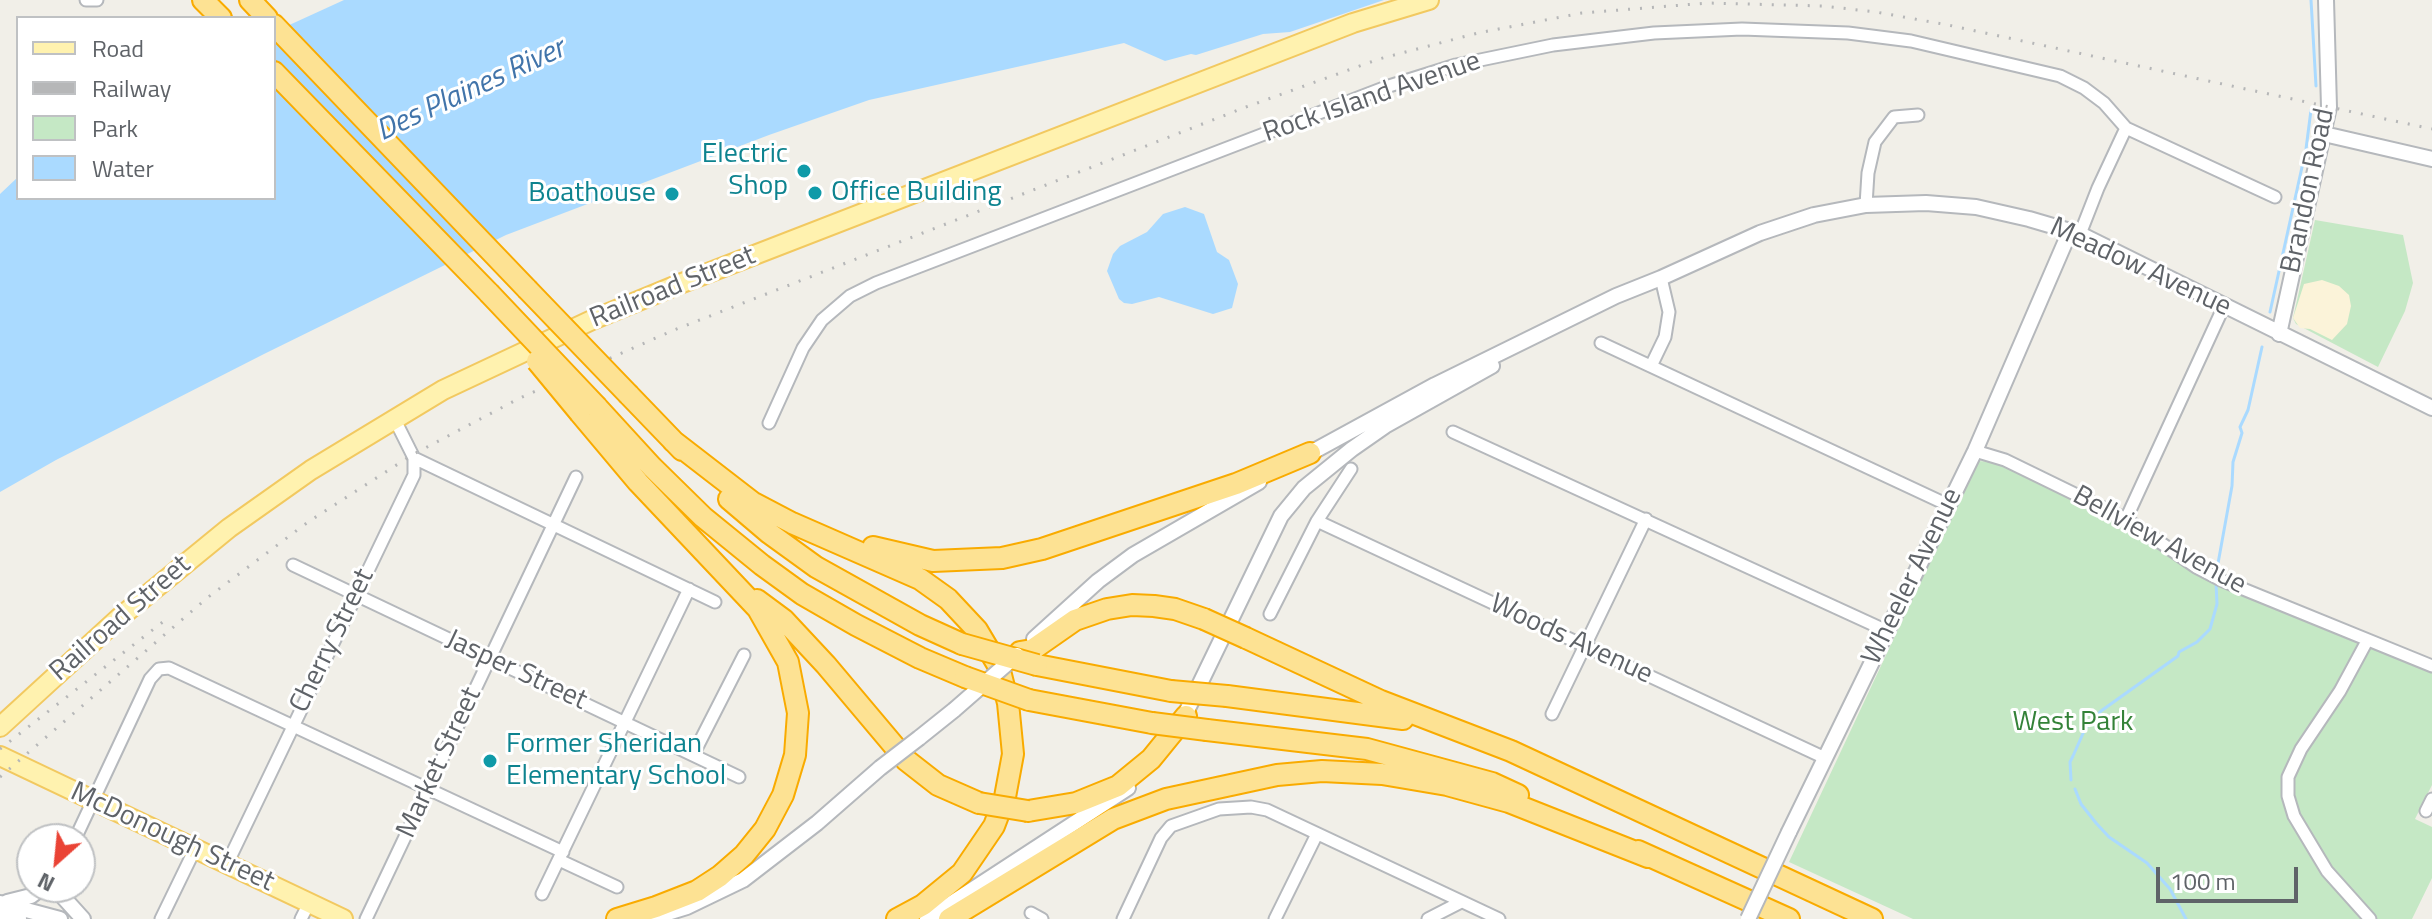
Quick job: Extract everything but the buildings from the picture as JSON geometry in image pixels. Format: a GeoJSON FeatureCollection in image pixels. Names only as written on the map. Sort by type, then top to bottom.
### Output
{"type":"FeatureCollection","features":[{"type":"Feature","properties":{"kind":"highway"},"geometry":{"type":"LineString","coordinates":[[203,0],[219,16]]}},
{"type":"Feature","properties":{"kind":"highway"},"geometry":{"type":"LineString","coordinates":[[250,0],[265,16]]}},
{"type":"Feature","properties":{"kind":"highway"},"geometry":{"type":"LineString","coordinates":[[276,27],[726,497],[781,542],[868,597],[962,644],[1037,665],[1171,691],[1322,707],[1439,725]]}},
{"type":"Feature","properties":{"kind":"highway"},"geometry":{"type":"LineString","coordinates":[[276,74],[489,293],[508,325],[588,410],[703,517],[762,565],[802,594],[856,625],[920,658],[1029,700],[1152,723],[1367,749],[1492,783],[1789,919]]}},
{"type":"Feature","properties":{"kind":"highway"},"geometry":{"type":"LineString","coordinates":[[588,410],[638,482],[758,609],[788,662],[798,713],[795,755],[783,795],[765,829],[744,855],[697,891],[617,919]]}},
{"type":"Feature","properties":{"kind":"highway"},"geometry":{"type":"LineString","coordinates":[[673,441],[752,502],[792,523],[920,579],[948,599],[967,620],[999,667],[1008,703],[1013,754],[1005,797],[994,826],[962,873],[932,899],[897,919]]}},
{"type":"Feature","properties":{"kind":"highway"},"geometry":{"type":"LineString","coordinates":[[792,523],[933,561],[1002,558],[1042,549],[1236,484],[1310,453]]}},
{"type":"Feature","properties":{"kind":"highway"},"geometry":{"type":"LineString","coordinates":[[740,589],[784,620],[921,774],[979,803],[1028,811],[1076,803],[1118,786],[1151,759],[1186,716]]}},
{"type":"Feature","properties":{"kind":"highway"},"geometry":{"type":"LineString","coordinates":[[1020,652],[1032,650],[1075,620],[1107,609],[1132,605],[1175,609],[1204,619],[1381,701],[1511,751],[1872,919]]}},
{"type":"Feature","properties":{"kind":"highway"},"geometry":{"type":"LineString","coordinates":[[949,919],[1113,819],[1166,799],[1277,775],[1322,771],[1382,774],[1447,785],[1509,802],[1648,857]]}},
{"type":"Feature","properties":{"kind":"main road","name":"Railroad Street"},"geometry":{"type":"LineString","coordinates":[[0,727],[119,618],[204,547],[311,470],[443,390],[592,320],[677,285],[1353,23],[1429,0]]}},
{"type":"Feature","properties":{"kind":"main road","name":"McDonough Street"},"geometry":{"type":"LineString","coordinates":[[0,756],[227,864],[305,911],[343,919]]}},
{"type":"Feature","properties":{"kind":"street","name":"Brandon Road"},"geometry":{"type":"LineString","coordinates":[[2279,334],[2329,107],[2326,0]]}},
{"type":"Feature","properties":{"kind":"street","name":"Rock Island Avenue"},"geometry":{"type":"LineString","coordinates":[[769,423],[803,348],[822,320],[850,296],[891,277],[1389,86],[1456,65],[1553,45],[1654,33],[1742,29],[1848,33],[1911,41],[2011,62],[2060,76],[2084,88],[2104,103],[2126,128],[2275,197]]}},
{"type":"Feature","properties":{"kind":"street"},"geometry":{"type":"LineString","coordinates":[[1866,205],[1868,173],[1875,142],[1894,117],[1918,115]]}},
{"type":"Feature","properties":{"kind":"street","name":"Wheeler Avenue"},"geometry":{"type":"LineString","coordinates":[[1748,919],[1975,451],[2126,128]]}},
{"type":"Feature","properties":{"kind":"street"},"geometry":{"type":"LineString","coordinates":[[2324,134],[2432,159]]}},
{"type":"Feature","properties":{"kind":"street","name":"Meadow Avenue"},"geometry":{"type":"LineString","coordinates":[[1564,323],[1616,296],[1760,233],[1814,215],[1866,205],[1926,203],[1976,207],[2075,233],[2432,408]]}},
{"type":"Feature","properties":{"kind":"street"},"geometry":{"type":"LineString","coordinates":[[1651,366],[1665,337],[1669,312],[1661,278]]}},
{"type":"Feature","properties":{"kind":"street"},"geometry":{"type":"LineString","coordinates":[[2126,519],[2224,306]]}},
{"type":"Feature","properties":{"kind":"street"},"geometry":{"type":"LineString","coordinates":[[648,919],[687,907],[743,880],[954,710],[1098,581],[1133,555],[1435,385],[1564,323]]}},
{"type":"Feature","properties":{"kind":"street"},"geometry":{"type":"LineString","coordinates":[[927,919],[1137,781],[1170,743],[1186,716],[1281,516],[1304,488],[1385,426],[1564,323]]}},
{"type":"Feature","properties":{"kind":"street"},"geometry":{"type":"LineString","coordinates":[[1601,343],[1948,505]]}},
{"type":"Feature","properties":{"kind":"street"},"geometry":{"type":"LineString","coordinates":[[394,418],[414,458],[715,602]]}},
{"type":"Feature","properties":{"kind":"street"},"geometry":{"type":"LineString","coordinates":[[1453,432],[1887,631]]}},
{"type":"Feature","properties":{"kind":"street","name":"Bellview Avenue"},"geometry":{"type":"LineString","coordinates":[[1975,451],[2005,460],[2126,519],[2196,567],[2432,666]]}},
{"type":"Feature","properties":{"kind":"street","name":"Cherry Street"},"geometry":{"type":"LineString","coordinates":[[227,864],[414,475],[414,458]]}},
{"type":"Feature","properties":{"kind":"street"},"geometry":{"type":"LineString","coordinates":[[1270,614],[1317,521],[1351,469]]}},
{"type":"Feature","properties":{"kind":"street","name":"Market Street"},"geometry":{"type":"LineString","coordinates":[[366,919],[576,477]]}},
{"type":"Feature","properties":{"kind":"street"},"geometry":{"type":"LineString","coordinates":[[1552,714],[1646,519]]}},
{"type":"Feature","properties":{"kind":"street","name":"Woods Avenue"},"geometry":{"type":"LineString","coordinates":[[1317,521],[1825,758]]}},
{"type":"Feature","properties":{"kind":"street","name":"Jasper Street"},"geometry":{"type":"LineString","coordinates":[[293,565],[739,777]]}},
{"type":"Feature","properties":{"kind":"street"},"geometry":{"type":"LineString","coordinates":[[542,894],[689,589]]}},
{"type":"Feature","properties":{"kind":"street"},"geometry":{"type":"LineString","coordinates":[[2367,641],[2340,691],[2301,749],[2288,777],[2288,796],[2294,816],[2327,871],[2370,919]]}},
{"type":"Feature","properties":{"kind":"street"},"geometry":{"type":"LineString","coordinates":[[693,755],[744,655]]}},
{"type":"Feature","properties":{"kind":"street"},"geometry":{"type":"LineString","coordinates":[[82,823],[150,679],[159,669],[169,668],[428,788],[617,887]]}},
{"type":"Feature","properties":{"kind":"street"},"geometry":{"type":"LineString","coordinates":[[2426,811],[2432,799]]}},
{"type":"Feature","properties":{"kind":"street"},"geometry":{"type":"LineString","coordinates":[[1123,919],[1161,838],[1171,826],[1185,819],[1231,807],[1267,810],[1499,919]]}},
{"type":"Feature","properties":{"kind":"street"},"geometry":{"type":"LineString","coordinates":[[1275,919],[1317,834]]}},
{"type":"Feature","properties":{"kind":"street"},"geometry":{"type":"LineString","coordinates":[[161,919],[195,849]]}},
{"type":"Feature","properties":{"kind":"street"},"geometry":{"type":"LineString","coordinates":[[0,902],[60,919]]}},
{"type":"Feature","properties":{"kind":"street"},"geometry":{"type":"LineString","coordinates":[[1428,919],[1461,902]]}},
{"type":"Feature","properties":{"kind":"street"},"geometry":{"type":"LineString","coordinates":[[69,903],[83,919]]}},
{"type":"Feature","properties":{"kind":"street"},"geometry":{"type":"LineString","coordinates":[[1031,913],[1042,919]]}},
{"type":"Feature","properties":{"kind":"street"},"geometry":{"type":"LineString","coordinates":[[0,917],[19,919]]}},
{"type":"Feature","properties":{"kind":"green space"},"geometry":{"type":"Polygon","coordinates":[[[2315,220],[2403,235],[2413,283],[2405,311],[2378,367],[2296,324],[2293,318],[2315,220]]]}},
{"type":"Feature","properties":{"kind":"green space","name":"West Park"},"geometry":{"type":"Polygon","coordinates":[[[1977,461],[1997,462],[2118,520],[2144,538],[2267,599],[2432,670],[2432,785],[2415,819],[2432,827],[2432,878],[2412,919],[1913,919],[1789,862],[1977,461]]]}},
{"type":"Feature","properties":{"kind":"sand"},"geometry":{"type":"Polygon","coordinates":[[[2322,280],[2339,286],[2349,295],[2351,306],[2347,324],[2332,340],[2310,329],[2300,328],[2293,318],[2304,284],[2322,280]]]}},
{"type":"Feature","properties":{"kind":"water","name":"Des Plaines River"},"geometry":{"type":"Polygon","coordinates":[[[344,0],[1384,0],[1290,32],[1263,34],[1196,55],[1165,61],[1124,43],[869,100],[769,135],[506,235],[264,354],[56,460],[0,492],[0,194],[16,179],[16,200],[276,200],[276,31],[344,0]]]}},
{"type":"Feature","properties":{"kind":"water"},"geometry":{"type":"Polygon","coordinates":[[[1185,207],[1204,214],[1217,252],[1229,260],[1238,284],[1232,308],[1213,314],[1159,297],[1124,303],[1119,299],[1107,271],[1113,254],[1120,246],[1147,232],[1163,214],[1185,207]]]}},
{"type":"Feature","properties":{"kind":"waterway"},"geometry":{"type":"LineString","coordinates":[[2311,0],[2316,86]]}},
{"type":"Feature","properties":{"kind":"waterway"},"geometry":{"type":"LineString","coordinates":[[2270,312],[2306,149],[2311,110]]}},
{"type":"Feature","properties":{"kind":"waterway"},"geometry":{"type":"LineString","coordinates":[[2217,569],[2232,486],[2233,462],[2242,433],[2240,427],[2248,410],[2262,347]]}},
{"type":"Feature","properties":{"kind":"waterway"},"geometry":{"type":"LineString","coordinates":[[2071,780],[2070,762],[2085,729],[2101,711],[2197,642],[2210,629],[2217,604],[2216,583]]}},
{"type":"Feature","properties":{"kind":"waterway"},"geometry":{"type":"LineString","coordinates":[[2075,789],[2081,804],[2109,837],[2147,863],[2170,889],[2186,919]]}},
{"type":"Feature","properties":{"kind":"railway"},"geometry":{"type":"LineString","coordinates":[[0,777],[207,598],[308,522],[412,455],[520,398],[674,330],[1246,107],[1379,59],[1478,33],[1582,13],[1708,3],[1823,6],[1948,25],[2432,129]]}},
{"type":"Feature","properties":{"kind":"railway"},"geometry":{"type":"LineString","coordinates":[[0,749],[164,621]]}},
{"type":"Feature","properties":{"kind":"place","name":"Electric Shop"},"geometry":{"type":"Point","coordinates":[804,171]}},
{"type":"Feature","properties":{"kind":"place","name":"Office Building"},"geometry":{"type":"Point","coordinates":[815,193]}},
{"type":"Feature","properties":{"kind":"place","name":"Boathouse"},"geometry":{"type":"Point","coordinates":[672,194]}},
{"type":"Feature","properties":{"kind":"place","name":"Former Sheridan Elementary School"},"geometry":{"type":"Point","coordinates":[490,761]}}]}
